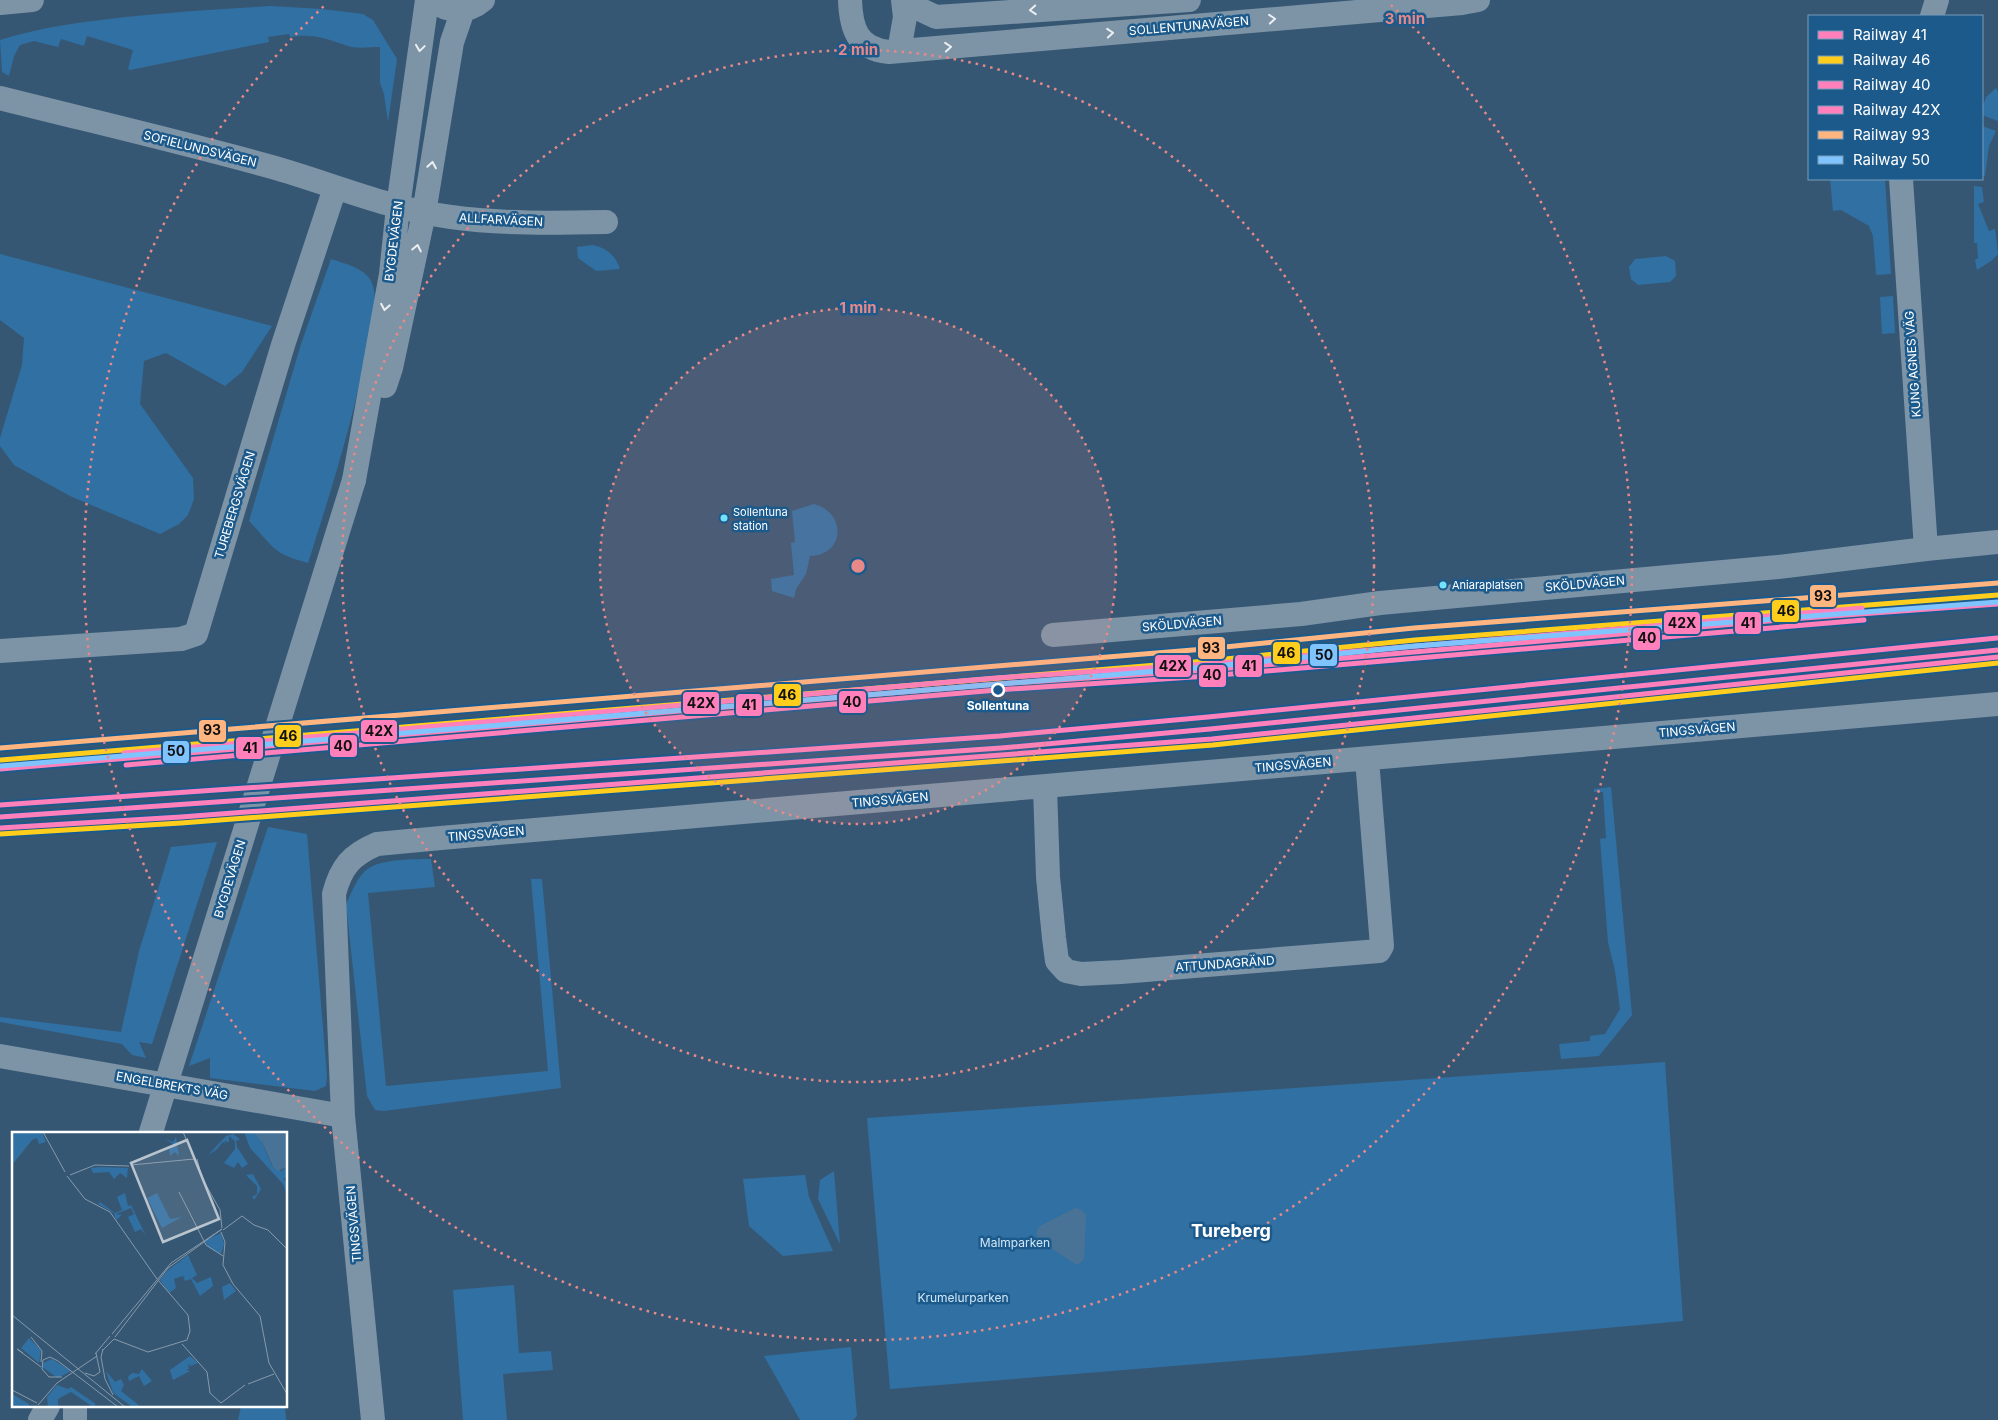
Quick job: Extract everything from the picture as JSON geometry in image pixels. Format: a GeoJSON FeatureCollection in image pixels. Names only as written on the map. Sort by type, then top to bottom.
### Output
{"type":"FeatureCollection","features":[{"type":"Feature","properties":{"kind":"street"},"geometry":{"type":"LineString","coordinates":[[0,3],[32,0]]}},
{"type":"Feature","properties":{"kind":"street","name":"BYGDEVÄGEN"},"geometry":{"type":"LineString","coordinates":[[354,480],[391,274],[398,207],[427,0]]}},
{"type":"Feature","properties":{"kind":"street"},"geometry":{"type":"LineString","coordinates":[[432,0],[438,5],[450,9],[473,5]]}},
{"type":"Feature","properties":{"kind":"street","name":"SOLLENTUNAVÄGEN"},"geometry":{"type":"LineString","coordinates":[[832,0],[851,7],[860,39],[873,49],[889,52],[1462,3],[1478,0]]}},
{"type":"Feature","properties":{"kind":"street"},"geometry":{"type":"LineString","coordinates":[[899,51],[905,17],[903,0]]}},
{"type":"Feature","properties":{"kind":"street","name":"SOLLENTUNAVÄGEN"},"geometry":{"type":"LineString","coordinates":[[908,0],[936,16],[1189,0]]}},
{"type":"Feature","properties":{"kind":"street"},"geometry":{"type":"LineString","coordinates":[[1932,15],[1936,0]]}},
{"type":"Feature","properties":{"kind":"street","name":"BYGDEVÄGEN"},"geometry":{"type":"LineString","coordinates":[[151,1132],[390,368],[424,213],[452,42],[473,5]]}},
{"type":"Feature","properties":{"kind":"street","name":"SOFIELUNDSVÄGEN"},"geometry":{"type":"LineString","coordinates":[[0,98],[273,168],[398,207]]}},
{"type":"Feature","properties":{"kind":"street","name":"KUNG AGNES VÄG"},"geometry":{"type":"LineString","coordinates":[[1901,180],[1926,549]]}},
{"type":"Feature","properties":{"kind":"street","name":"TUREBERGSVÄGEN"},"geometry":{"type":"LineString","coordinates":[[0,651],[181,639],[196,634],[283,345],[334,188]]}},
{"type":"Feature","properties":{"kind":"street","name":"ALLFARVÄGEN"},"geometry":{"type":"LineString","coordinates":[[398,207],[452,217],[526,223],[606,222]]}},
{"type":"Feature","properties":{"kind":"street","name":"SKÖLDVÄGEN"},"geometry":{"type":"LineString","coordinates":[[1053,635],[1301,614],[1400,601],[1778,567],[1998,542]]}},
{"type":"Feature","properties":{"kind":"street","name":"TINGSVÄGEN"},"geometry":{"type":"LineString","coordinates":[[373,1420],[343,1116],[334,894],[338,879],[346,865],[358,853],[367,848],[377,844],[441,838],[1998,704]]}},
{"type":"Feature","properties":{"kind":"street","name":"ATTUNDAGRÄND"},"geometry":{"type":"LineString","coordinates":[[1045,787],[1048,876],[1054,938],[1058,961],[1066,971],[1081,974],[1120,972],[1339,955],[1378,951],[1382,946],[1367,759]]}},
{"type":"Feature","properties":{"kind":"street","name":"ENGELBREKTS VÄG"},"geometry":{"type":"LineString","coordinates":[[0,1056],[343,1116]]}},
{"type":"Feature","properties":{"kind":"street"},"geometry":{"type":"LineString","coordinates":[[40,1420],[47,1408]]}},
{"type":"Feature","properties":{"kind":"green space"},"geometry":{"type":"Polygon","coordinates":[[[271,6],[363,14],[373,20],[397,59],[388,122],[384,94],[380,83],[380,47],[352,47],[313,36],[290,37],[289,34],[268,37],[269,42],[130,70],[128,69],[133,50],[87,36],[84,46],[61,39],[58,47],[34,41],[20,45],[14,56],[9,76],[2,72],[0,40],[46,28],[125,17],[271,6]]]}},
{"type":"Feature","properties":{"kind":"green space"},"geometry":{"type":"Polygon","coordinates":[[[1996,88],[1998,92],[1998,121],[1983,115],[1983,103],[1986,97],[1996,88]]]}},
{"type":"Feature","properties":{"kind":"green space"},"geometry":{"type":"Polygon","coordinates":[[[1983,126],[1996,131],[1989,146],[1985,176],[1983,176],[1983,126]]]}},
{"type":"Feature","properties":{"kind":"green space"},"geometry":{"type":"Polygon","coordinates":[[[1830,180],[1885,180],[1891,274],[1876,275],[1873,236],[1869,226],[1841,210],[1833,211],[1830,180]]]}},
{"type":"Feature","properties":{"kind":"green space"},"geometry":{"type":"Polygon","coordinates":[[[1974,186],[1982,187],[1984,202],[1978,204],[1989,231],[1995,229],[1998,254],[1977,270],[1975,260],[1978,258],[1977,243],[1974,243],[1974,186]]]}},
{"type":"Feature","properties":{"kind":"green space"},"geometry":{"type":"Polygon","coordinates":[[[593,245],[603,248],[610,253],[620,269],[596,271],[578,258],[577,247],[593,245]]]}},
{"type":"Feature","properties":{"kind":"green space"},"geometry":{"type":"Polygon","coordinates":[[[0,254],[272,326],[242,372],[225,386],[166,353],[144,361],[140,404],[193,478],[194,499],[188,515],[179,524],[160,534],[70,496],[14,465],[0,446],[0,438],[22,365],[24,338],[0,320],[0,254]]]}},
{"type":"Feature","properties":{"kind":"green space"},"geometry":{"type":"Polygon","coordinates":[[[1666,256],[1675,261],[1676,276],[1670,282],[1638,285],[1631,279],[1629,267],[1635,259],[1666,256]]]}},
{"type":"Feature","properties":{"kind":"green space"},"geometry":{"type":"Polygon","coordinates":[[[331,259],[360,270],[369,278],[374,290],[375,305],[349,427],[308,563],[296,560],[274,548],[249,521],[301,344],[331,259]]]}},
{"type":"Feature","properties":{"kind":"green space"},"geometry":{"type":"Polygon","coordinates":[[[1893,296],[1895,333],[1882,334],[1880,297],[1893,296]]]}},
{"type":"Feature","properties":{"kind":"green space"},"geometry":{"type":"Polygon","coordinates":[[[814,504],[825,509],[832,516],[838,533],[835,541],[830,549],[822,554],[810,556],[806,574],[796,589],[794,598],[772,591],[771,579],[794,575],[791,543],[795,542],[792,511],[814,504]]]}},
{"type":"Feature","properties":{"kind":"green space"},"geometry":{"type":"Polygon","coordinates":[[[1611,787],[1632,1015],[1599,1056],[1561,1059],[1559,1044],[1590,1041],[1590,1036],[1605,1034],[1620,1009],[1615,971],[1608,942],[1600,839],[1606,838],[1603,792],[1594,792],[1594,789],[1611,787]]]}},
{"type":"Feature","properties":{"kind":"green space"},"geometry":{"type":"Polygon","coordinates":[[[268,827],[307,834],[327,1076],[326,1086],[315,1091],[210,1078],[210,1058],[189,1066],[268,827]]]}},
{"type":"Feature","properties":{"kind":"green space"},"geometry":{"type":"Polygon","coordinates":[[[217,842],[152,1044],[139,1042],[146,1058],[132,1055],[122,1044],[0,1022],[0,1017],[121,1032],[139,951],[171,847],[217,842]]]}},
{"type":"Feature","properties":{"kind":"green space"},"geometry":{"type":"Polygon","coordinates":[[[431,859],[435,887],[368,893],[386,1086],[548,1071],[531,879],[542,879],[561,1088],[384,1111],[375,1110],[367,1096],[346,905],[358,880],[369,868],[391,861],[431,859]]]}},
{"type":"Feature","properties":{"kind":"green space","name":"Malmparken"},"geometry":{"type":"Polygon","coordinates":[[[1665,1062],[1683,1321],[1298,1356],[890,1389],[867,1118],[1665,1062]]]}},
{"type":"Feature","properties":{"kind":"green space"},"geometry":{"type":"Polygon","coordinates":[[[834,1171],[840,1244],[818,1199],[820,1180],[834,1171]]]}},
{"type":"Feature","properties":{"kind":"green space"},"geometry":{"type":"Polygon","coordinates":[[[805,1175],[809,1197],[833,1251],[783,1256],[749,1226],[743,1179],[805,1175]]]}},
{"type":"Feature","properties":{"kind":"green space"},"geometry":{"type":"Polygon","coordinates":[[[514,1285],[519,1353],[551,1351],[553,1370],[503,1374],[507,1420],[463,1420],[453,1290],[514,1285]]]}},
{"type":"Feature","properties":{"kind":"green space"},"geometry":{"type":"Polygon","coordinates":[[[851,1347],[857,1416],[853,1420],[800,1420],[764,1356],[851,1347]]]}},
{"type":"Feature","properties":{"kind":"green space"},"geometry":{"type":"Polygon","coordinates":[[[241,1408],[285,1408],[286,1420],[238,1420],[241,1408]]]}},
{"type":"Feature","properties":{"kind":"shaded area"},"geometry":{"type":"Polygon","coordinates":[[[1075,1208],[1082,1210],[1086,1215],[1084,1259],[1079,1264],[1075,1264],[1039,1240],[1036,1233],[1040,1226],[1075,1208]]]}},
{"type":"Feature","properties":{"kind":"rail line","name":"93"},"geometry":{"type":"LineString","coordinates":[[0,748],[1205,649],[1414,628],[1998,583]]}},
{"type":"Feature","properties":{"kind":"rail line","name":"46"},"geometry":{"type":"LineString","coordinates":[[1,760],[1206,661],[1415,640],[1998,595]]}},
{"type":"Feature","properties":{"kind":"rail line","name":"50"},"geometry":{"type":"LineString","coordinates":[[1,766],[1207,667],[1415,646],[1998,602]]}},
{"type":"Feature","properties":{"kind":"rail line","name":"41"},"geometry":{"type":"LineString","coordinates":[[0,769],[997,684],[1207,670],[1804,618],[1998,604]]}},
{"type":"Feature","properties":{"kind":"rail line","name":"42X"},"geometry":{"type":"LineString","coordinates":[[124,753],[996,678],[1207,664],[1862,608]]}},
{"type":"Feature","properties":{"kind":"rail line","name":"40"},"geometry":{"type":"LineString","coordinates":[[126,765],[997,690],[1208,676],[1864,620]]}},
{"type":"Feature","properties":{"kind":"rail line","name":"42X"},"geometry":{"type":"LineString","coordinates":[[0,805],[1000,736],[1997,638]]}},
{"type":"Feature","properties":{"kind":"rail line","name":"40"},"geometry":{"type":"LineString","coordinates":[[0,817],[1001,748],[1210,729],[1998,650]]}},
{"type":"Feature","properties":{"kind":"rail line","name":"41"},"geometry":{"type":"LineString","coordinates":[[0,828],[181,817],[1212,739],[1998,657]]}},
{"type":"Feature","properties":{"kind":"rail line","name":"46"},"geometry":{"type":"LineString","coordinates":[[0,834],[181,823],[1213,745],[1998,663]]}},
{"type":"Feature","properties":{"kind":"place","name":"Sollentuna station"},"geometry":{"type":"Point","coordinates":[724,518]}},
{"type":"Feature","properties":{"kind":"place","name":"Aniaraplatsen"},"geometry":{"type":"Point","coordinates":[1443,585]}},
{"type":"Feature","properties":{"kind":"place","name":"Sollentuna"},"geometry":{"type":"Point","coordinates":[998,690]}},
{"type":"Feature","properties":{"kind":"district","name":"Tureberg"},"geometry":{"type":"Point","coordinates":[1231,1231]}},
{"type":"Feature","properties":{"kind":"park label","name":"Krumelurparken"},"geometry":{"type":"Point","coordinates":[963,1298]}}]}
